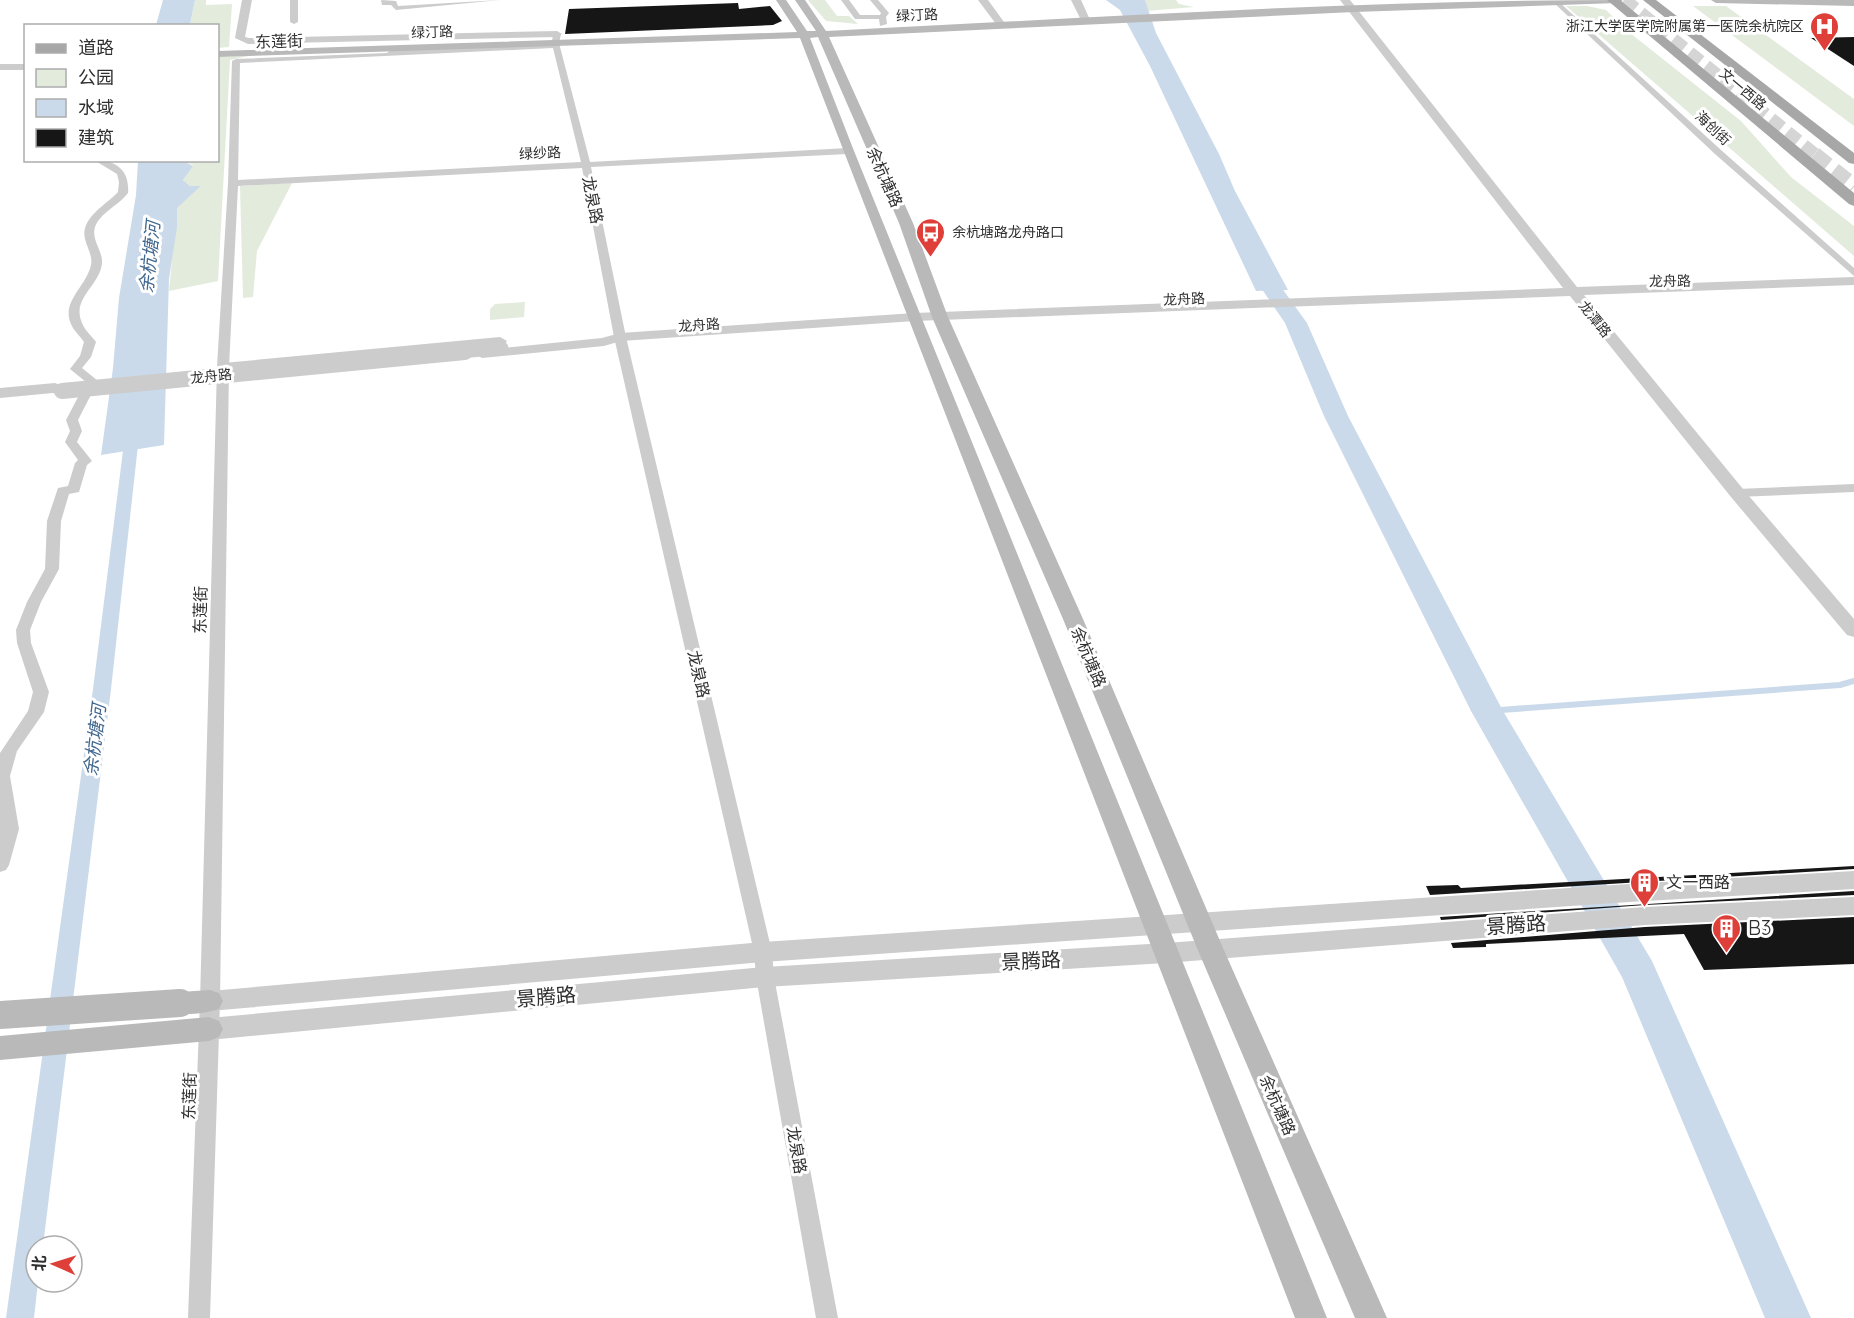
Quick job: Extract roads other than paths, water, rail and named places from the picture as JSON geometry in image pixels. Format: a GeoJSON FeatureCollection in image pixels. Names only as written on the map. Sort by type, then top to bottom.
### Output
{"type":"FeatureCollection","features":[{"type":"Feature","properties":{"kind":"main road","name":"余杭塘路"},"geometry":{"type":"LineString","coordinates":[[781,0],[812,32],[906,223],[938,313],[1073,619],[1210,948],[1371,1318]]}},
{"type":"Feature","properties":{"kind":"main road","name":"余杭塘路"},"geometry":{"type":"LineString","coordinates":[[800,0],[848,151],[1311,1318]]}},
{"type":"Feature","properties":{"kind":"main road","name":"绿汀路"},"geometry":{"type":"LineString","coordinates":[[219,52],[812,32],[1492,0]]}},
{"type":"Feature","properties":{"kind":"main road","name":"绿汀路"},"geometry":{"type":"LineString","coordinates":[[1350,5],[1615,0]]}},
{"type":"Feature","properties":{"kind":"main road","name":"文一西路"},"geometry":{"type":"LineString","coordinates":[[1615,0],[1854,201]]}},
{"type":"Feature","properties":{"kind":"main road"},"geometry":{"type":"LineString","coordinates":[[1649,0],[1854,160]]}},
{"type":"Feature","properties":{"kind":"main road"},"geometry":{"type":"LineString","coordinates":[[1716,0],[1854,3]]}},
{"type":"Feature","properties":{"kind":"main road","name":"绿汀路"},"geometry":{"type":"LineString","coordinates":[[812,32],[882,22],[1088,20]]}},
{"type":"Feature","properties":{"kind":"main road"},"geometry":{"type":"LineString","coordinates":[[1665,43],[1683,40],[1704,43]]}},
{"type":"Feature","properties":{"kind":"main road","name":"绿汀路"},"geometry":{"type":"LineString","coordinates":[[219,52],[394,50],[555,41]]}},
{"type":"Feature","properties":{"kind":"main road"},"geometry":{"type":"LineString","coordinates":[[0,1015],[210,1001]]}},
{"type":"Feature","properties":{"kind":"main road"},"geometry":{"type":"LineString","coordinates":[[0,1048],[209,1029]]}},
{"type":"Feature","properties":{"kind":"street","name":"东莲街"},"geometry":{"type":"LineString","coordinates":[[247,0],[240,38],[248,41],[555,41]]}},
{"type":"Feature","properties":{"kind":"street"},"geometry":{"type":"LineString","coordinates":[[294,0],[294,21]]}},
{"type":"Feature","properties":{"kind":"street"},"geometry":{"type":"LineString","coordinates":[[385,0],[385,3],[393,3],[396,8],[496,0]]}},
{"type":"Feature","properties":{"kind":"street"},"geometry":{"type":"LineString","coordinates":[[845,0],[858,17],[882,22],[885,13],[875,1]]}},
{"type":"Feature","properties":{"kind":"street"},"geometry":{"type":"LineString","coordinates":[[875,1],[888,0]]}},
{"type":"Feature","properties":{"kind":"street"},"geometry":{"type":"LineString","coordinates":[[983,0],[999,22]]}},
{"type":"Feature","properties":{"kind":"street"},"geometry":{"type":"LineString","coordinates":[[1076,0],[1088,20]]}},
{"type":"Feature","properties":{"kind":"street"},"geometry":{"type":"LineString","coordinates":[[1084,0],[1088,20]]}},
{"type":"Feature","properties":{"kind":"street","name":"海创街"},"geometry":{"type":"LineString","coordinates":[[1556,2],[1718,152],[1854,273]]}},
{"type":"Feature","properties":{"kind":"street","name":"龙潭路"},"geometry":{"type":"LineString","coordinates":[[1350,5],[1569,287],[1737,493],[1854,631]]}},
{"type":"Feature","properties":{"kind":"street","name":"龙泉路"},"geometry":{"type":"LineString","coordinates":[[555,41],[586,164],[619,334],[763,952],[765,977],[827,1318]]}},
{"type":"Feature","properties":{"kind":"street","name":"东莲街"},"geometry":{"type":"LineString","coordinates":[[199,1318],[210,1001],[223,373],[233,183],[236,61],[389,55],[394,50]]}},
{"type":"Feature","properties":{"kind":"street"},"geometry":{"type":"LineString","coordinates":[[0,65],[24,65]]}},
{"type":"Feature","properties":{"kind":"street","name":"绿纱路"},"geometry":{"type":"LineString","coordinates":[[233,183],[848,151]]}},
{"type":"Feature","properties":{"kind":"street"},"geometry":{"type":"LineString","coordinates":[[0,865],[10,829],[2,776],[9,750],[36,712],[40,692],[24,643],[23,630],[34,602],[52,569],[54,521],[63,491],[74,489],[81,463],[86,461],[71,442],[76,431],[72,420],[92,381],[76,369],[91,353],[91,344],[77,325],[73,313],[74,303],[97,261],[88,234],[93,222],[119,198],[123,192],[124,182],[120,173],[101,162]]}},
{"type":"Feature","properties":{"kind":"street","name":"龙舟路"},"geometry":{"type":"LineString","coordinates":[[223,373],[514,346],[604,342],[619,334],[913,314],[1761,279],[1854,273]]}},
{"type":"Feature","properties":{"kind":"street","name":"龙舟路"},"geometry":{"type":"LineString","coordinates":[[1569,287],[1854,281]]}},
{"type":"Feature","properties":{"kind":"street","name":"龙舟路"},"geometry":{"type":"LineString","coordinates":[[62,391],[514,346]]}},
{"type":"Feature","properties":{"kind":"street"},"geometry":{"type":"LineString","coordinates":[[0,393],[55,388],[62,391]]}},
{"type":"Feature","properties":{"kind":"street"},"geometry":{"type":"LineString","coordinates":[[0,400],[62,391]]}},
{"type":"Feature","properties":{"kind":"street"},"geometry":{"type":"LineString","coordinates":[[1737,493],[1854,488]]}},
{"type":"Feature","properties":{"kind":"street","name":"景腾路"},"geometry":{"type":"LineString","coordinates":[[210,1001],[763,952],[1156,927],[1199,921],[1854,880]]}},
{"type":"Feature","properties":{"kind":"street","name":"景腾路"},"geometry":{"type":"LineString","coordinates":[[209,1029],[765,977],[1166,953],[1645,916],[1854,906]]}},
{"type":"Feature","properties":{"kind":"water"},"geometry":{"type":"Polygon","coordinates":[[[163,0],[195,0],[190,24],[156,24],[163,0]]]}},
{"type":"Feature","properties":{"kind":"water"},"geometry":{"type":"Polygon","coordinates":[[[1106,0],[1145,0],[1156,33],[1219,154],[1235,191],[1288,290],[1256,291],[1150,66],[1120,10],[1106,0]]]}},
{"type":"Feature","properties":{"kind":"water"},"geometry":{"type":"Polygon","coordinates":[[[138,162],[188,162],[193,166],[183,180],[190,186],[201,186],[177,208],[177,227],[169,279],[164,445],[101,455],[113,368],[119,298],[136,195],[138,162]]]}},
{"type":"Feature","properties":{"kind":"waterway"},"geometry":{"type":"LineString","coordinates":[[1253,256],[1261,273],[1296,323],[1336,416],[1487,711],[1639,972],[1788,1318]]}},
{"type":"Feature","properties":{"kind":"waterway","name":"余杭塘河"},"geometry":{"type":"LineString","coordinates":[[20,1318],[102,689],[133,427]]}},
{"type":"Feature","properties":{"kind":"waterway"},"geometry":{"type":"LineString","coordinates":[[1487,711],[1840,685],[1854,681]]}},
{"type":"Feature","properties":{"kind":"tunnel"},"geometry":{"type":"LineString","coordinates":[[1624,0],[1816,156]]}},
{"type":"Feature","properties":{"kind":"tunnel"},"geometry":{"type":"LineString","coordinates":[[1814,155],[1854,187]]}},
{"type":"Feature","properties":{"kind":"place","name":"浙江大学医学院附属第一医院余杭院区"},"geometry":{"type":"Point","coordinates":[1825,52]}},
{"type":"Feature","properties":{"kind":"place","name":"余杭塘路龙舟路口"},"geometry":{"type":"Point","coordinates":[931,258]}},
{"type":"Feature","properties":{"kind":"place","name":"文一西路"},"geometry":{"type":"Point","coordinates":[1645,908]}},
{"type":"Feature","properties":{"kind":"place","name":"B3"},"geometry":{"type":"Point","coordinates":[1727,954]}}]}
